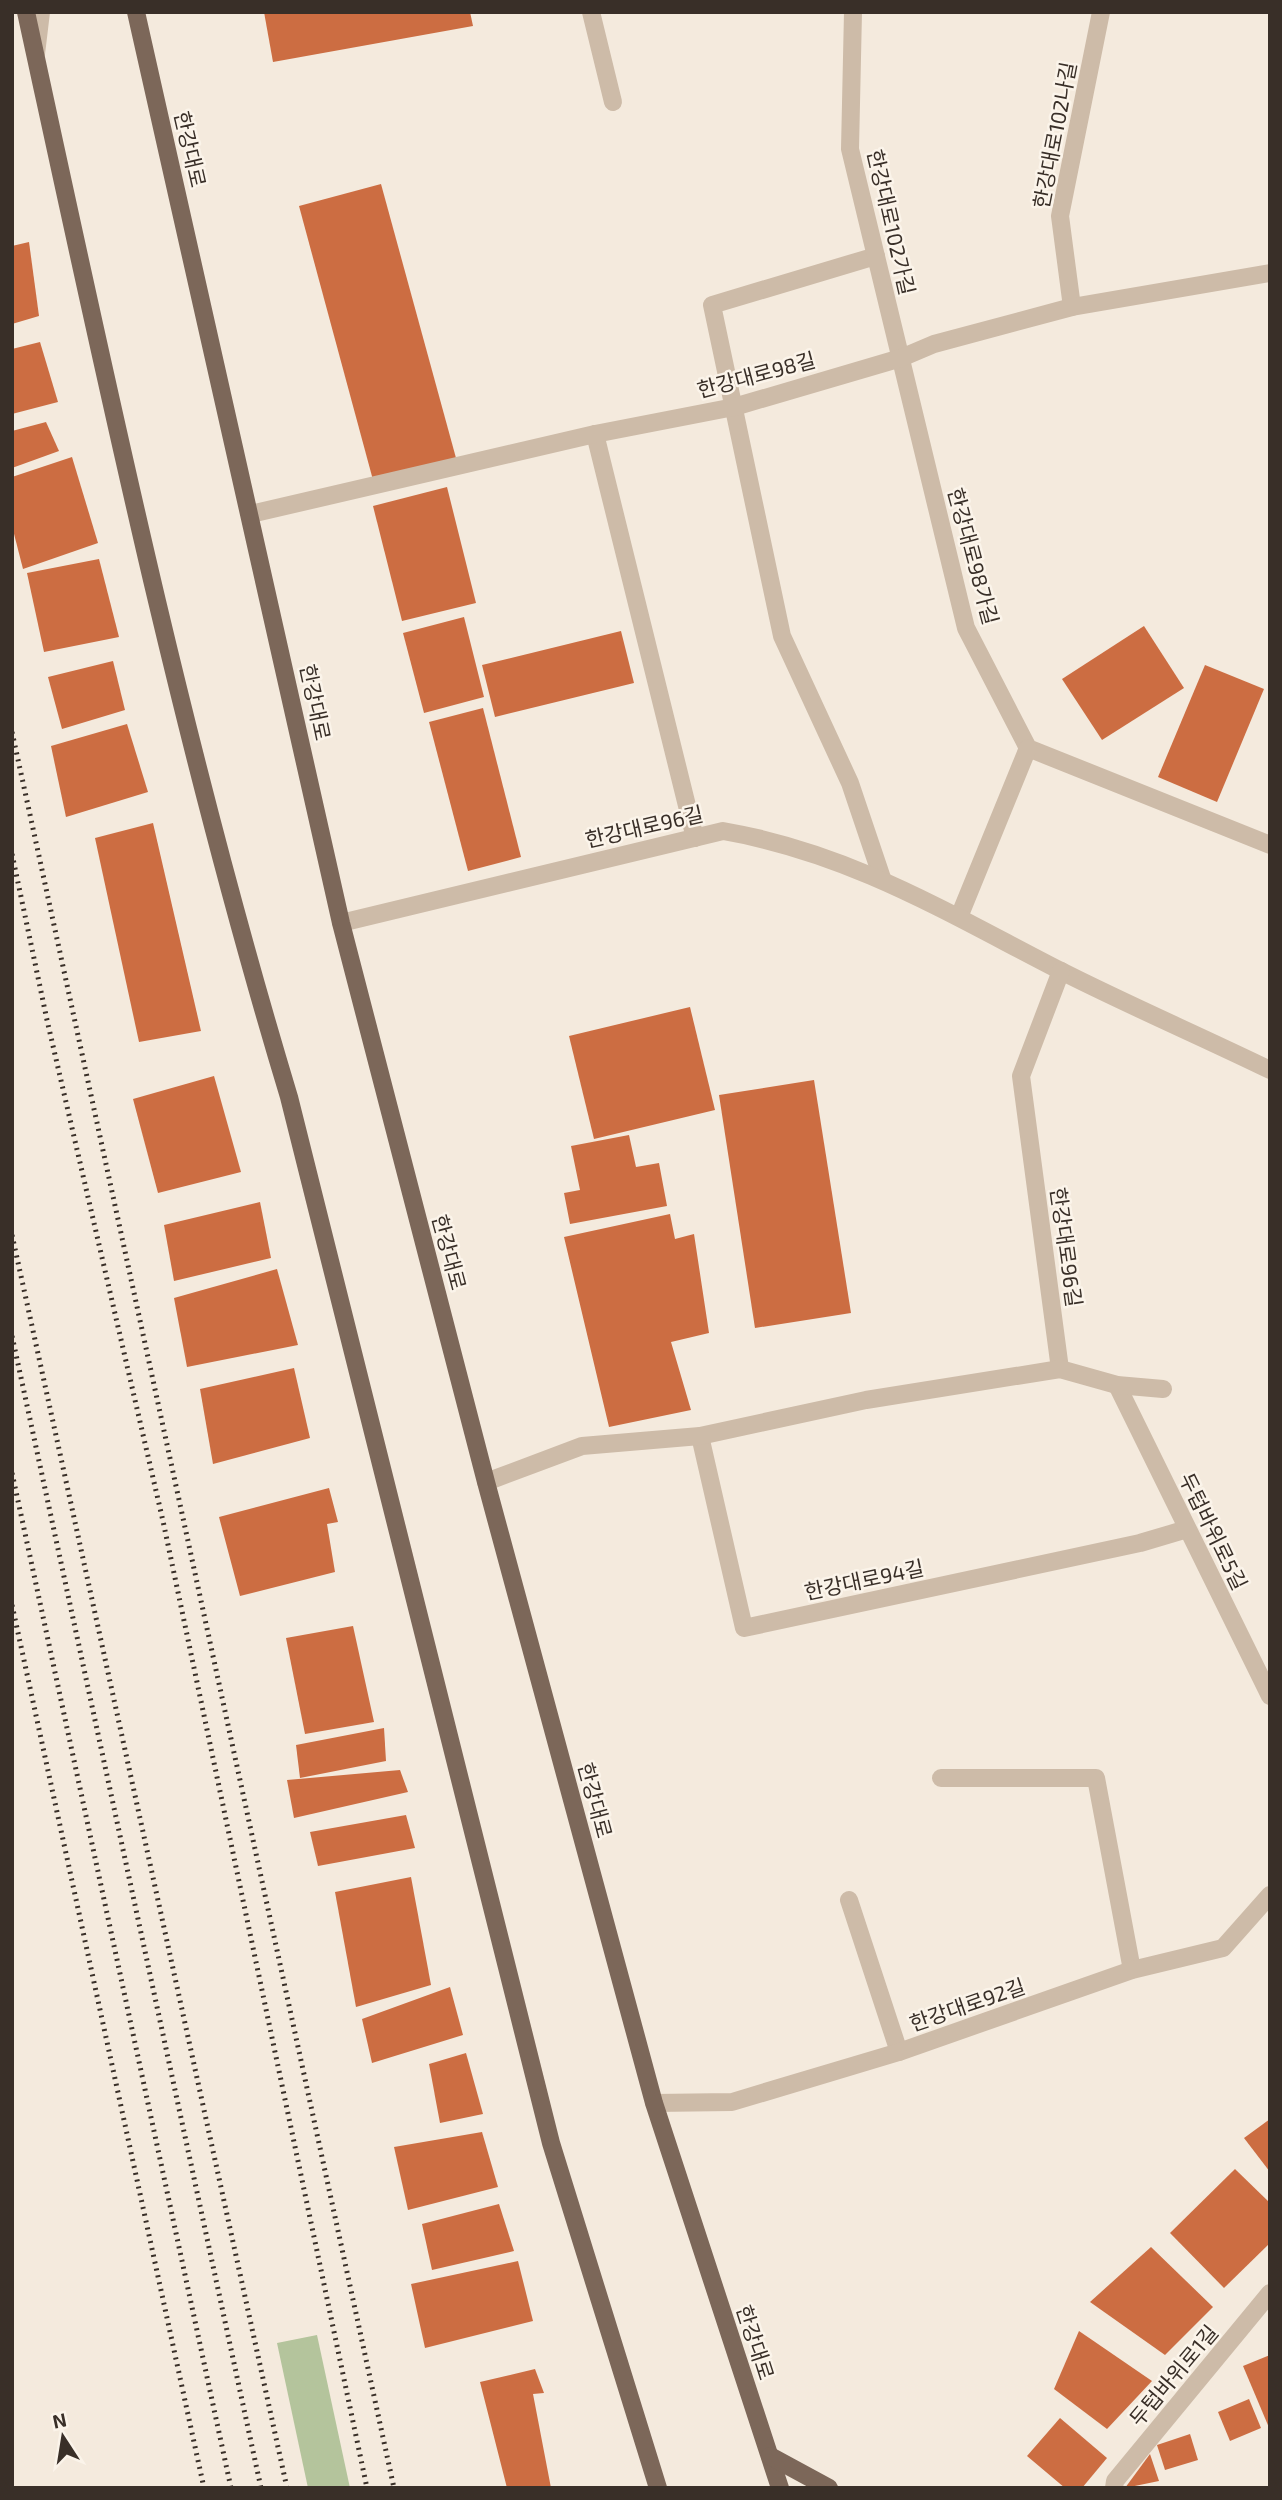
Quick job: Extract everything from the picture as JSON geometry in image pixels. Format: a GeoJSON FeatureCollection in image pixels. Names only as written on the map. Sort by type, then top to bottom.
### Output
{"type":"FeatureCollection","features":[{"type":"Feature","properties":{"kind":"main road"},"geometry":{"type":"LineString","coordinates":[[26,12],[139,534],[237,925],[289,1097],[551,2143],[658,2488]]}},
{"type":"Feature","properties":{"kind":"main road","name":"한강대로"},"geometry":{"type":"LineString","coordinates":[[136,12],[341,923],[486,1482],[654,2103],[780,2488]]}},
{"type":"Feature","properties":{"kind":"main road"},"geometry":{"type":"LineString","coordinates":[[770,2456],[829,2488]]}},
{"type":"Feature","properties":{"kind":"street"},"geometry":{"type":"LineString","coordinates":[[36,58],[41,12]]}},
{"type":"Feature","properties":{"kind":"street"},"geometry":{"type":"LineString","coordinates":[[591,12],[613,102]]}},
{"type":"Feature","properties":{"kind":"street","name":"한강대로102가길"},"geometry":{"type":"LineString","coordinates":[[853,12],[850,149],[901,358]]}},
{"type":"Feature","properties":{"kind":"street","name":"한강대로102나길"},"geometry":{"type":"LineString","coordinates":[[1072,307],[1060,216],[1101,12]]}},
{"type":"Feature","properties":{"kind":"street"},"geometry":{"type":"LineString","coordinates":[[876,256],[712,305],[782,636],[850,783],[882,878]]}},
{"type":"Feature","properties":{"kind":"street","name":"한강대로98길"},"geometry":{"type":"LineString","coordinates":[[251,514],[595,434],[733,407],[901,358],[934,344],[1072,307],[1270,273]]}},
{"type":"Feature","properties":{"kind":"street","name":"한강대로98가길"},"geometry":{"type":"LineString","coordinates":[[901,358],[966,628],[1028,748]]}},
{"type":"Feature","properties":{"kind":"street"},"geometry":{"type":"LineString","coordinates":[[595,434],[695,838]]}},
{"type":"Feature","properties":{"kind":"street"},"geometry":{"type":"LineString","coordinates":[[959,917],[1028,748],[1270,845]]}},
{"type":"Feature","properties":{"kind":"street","name":"한강대로96길"},"geometry":{"type":"LineString","coordinates":[[341,923],[723,831],[777,840],[882,878],[1061,971],[1270,1070]]}},
{"type":"Feature","properties":{"kind":"street","name":"한강대로96길"},"geometry":{"type":"LineString","coordinates":[[1060,1369],[1021,1076],[1061,971]]}},
{"type":"Feature","properties":{"kind":"street"},"geometry":{"type":"LineString","coordinates":[[486,1482],[582,1446],[700,1436],[866,1400],[1060,1369],[1117,1385],[1163,1389]]}},
{"type":"Feature","properties":{"kind":"street","name":"두텁바위로5길"},"geometry":{"type":"LineString","coordinates":[[1117,1385],[1270,1696]]}},
{"type":"Feature","properties":{"kind":"street","name":"한강대로94길"},"geometry":{"type":"LineString","coordinates":[[700,1436],[744,1629],[1140,1543],[1187,1529]]}},
{"type":"Feature","properties":{"kind":"street"},"geometry":{"type":"LineString","coordinates":[[941,1778],[1096,1778],[1132,1970]]}},
{"type":"Feature","properties":{"kind":"street","name":"한강대로92길"},"geometry":{"type":"LineString","coordinates":[[654,2103],[732,2102],[899,2052],[1132,1970],[1223,1948],[1270,1895]]}},
{"type":"Feature","properties":{"kind":"street"},"geometry":{"type":"LineString","coordinates":[[849,1900],[899,2052]]}},
{"type":"Feature","properties":{"kind":"street","name":"두텁바위로1길"},"geometry":{"type":"LineString","coordinates":[[1114,2488],[1115,2481],[1270,2293]]}},
{"type":"Feature","properties":{"kind":"green space"},"geometry":{"type":"Polygon","coordinates":[[[317,2335],[350,2488],[308,2488],[277,2343],[317,2335]]]}},
{"type":"Feature","properties":{"kind":"building"},"geometry":{"type":"Polygon","coordinates":[[[264,12],[470,12],[473,26],[273,62],[264,12]]]}},
{"type":"Feature","properties":{"kind":"building"},"geometry":{"type":"Polygon","coordinates":[[[381,184],[456,458],[373,480],[299,206],[381,184]]]}},
{"type":"Feature","properties":{"kind":"building"},"geometry":{"type":"Polygon","coordinates":[[[29,242],[39,316],[12,324],[12,246],[29,242]]]}},
{"type":"Feature","properties":{"kind":"building"},"geometry":{"type":"Polygon","coordinates":[[[40,342],[58,402],[12,414],[12,349],[40,342]]]}},
{"type":"Feature","properties":{"kind":"building"},"geometry":{"type":"Polygon","coordinates":[[[46,422],[59,451],[12,468],[12,431],[46,422]]]}},
{"type":"Feature","properties":{"kind":"building"},"geometry":{"type":"Polygon","coordinates":[[[72,457],[98,543],[23,569],[12,526],[12,477],[72,457]]]}},
{"type":"Feature","properties":{"kind":"building"},"geometry":{"type":"Polygon","coordinates":[[[447,487],[476,603],[402,621],[373,506],[447,487]]]}},
{"type":"Feature","properties":{"kind":"building"},"geometry":{"type":"Polygon","coordinates":[[[99,559],[119,637],[44,652],[27,573],[99,559]]]}},
{"type":"Feature","properties":{"kind":"building"},"geometry":{"type":"Polygon","coordinates":[[[464,617],[484,697],[424,713],[403,633],[464,617]]]}},
{"type":"Feature","properties":{"kind":"building"},"geometry":{"type":"Polygon","coordinates":[[[1144,626],[1184,688],[1102,740],[1062,679],[1144,626]]]}},
{"type":"Feature","properties":{"kind":"building"},"geometry":{"type":"Polygon","coordinates":[[[621,631],[634,683],[495,717],[482,665],[621,631]]]}},
{"type":"Feature","properties":{"kind":"building"},"geometry":{"type":"Polygon","coordinates":[[[113,661],[125,710],[62,729],[48,677],[113,661]]]}},
{"type":"Feature","properties":{"kind":"building"},"geometry":{"type":"Polygon","coordinates":[[[1205,665],[1264,689],[1217,802],[1158,777],[1205,665]]]}},
{"type":"Feature","properties":{"kind":"building"},"geometry":{"type":"Polygon","coordinates":[[[483,708],[521,857],[468,871],[429,722],[483,708]]]}},
{"type":"Feature","properties":{"kind":"building"},"geometry":{"type":"Polygon","coordinates":[[[127,724],[148,792],[66,817],[51,746],[127,724]]]}},
{"type":"Feature","properties":{"kind":"building"},"geometry":{"type":"Polygon","coordinates":[[[153,823],[201,1031],[139,1042],[95,838],[153,823]]]}},
{"type":"Feature","properties":{"kind":"building"},"geometry":{"type":"Polygon","coordinates":[[[690,1007],[715,1110],[594,1139],[569,1036],[690,1007]]]}},
{"type":"Feature","properties":{"kind":"building"},"geometry":{"type":"Polygon","coordinates":[[[214,1076],[241,1172],[158,1193],[133,1099],[214,1076]]]}},
{"type":"Feature","properties":{"kind":"building"},"geometry":{"type":"Polygon","coordinates":[[[814,1080],[851,1313],[755,1328],[719,1095],[814,1080]]]}},
{"type":"Feature","properties":{"kind":"building"},"geometry":{"type":"Polygon","coordinates":[[[629,1135],[636,1167],[659,1163],[667,1206],[570,1224],[564,1193],[580,1190],[571,1146],[629,1135]]]}},
{"type":"Feature","properties":{"kind":"building"},"geometry":{"type":"Polygon","coordinates":[[[260,1202],[271,1258],[174,1281],[164,1225],[260,1202]]]}},
{"type":"Feature","properties":{"kind":"building"},"geometry":{"type":"Polygon","coordinates":[[[670,1214],[675,1239],[694,1234],[709,1333],[671,1342],[691,1410],[609,1427],[564,1237],[670,1214]]]}},
{"type":"Feature","properties":{"kind":"building"},"geometry":{"type":"Polygon","coordinates":[[[277,1269],[298,1345],[187,1367],[174,1298],[277,1269]]]}},
{"type":"Feature","properties":{"kind":"building"},"geometry":{"type":"Polygon","coordinates":[[[294,1368],[310,1438],[213,1464],[200,1389],[294,1368]]]}},
{"type":"Feature","properties":{"kind":"building"},"geometry":{"type":"Polygon","coordinates":[[[329,1488],[338,1522],[327,1524],[335,1572],[240,1596],[219,1517],[329,1488]]]}},
{"type":"Feature","properties":{"kind":"building"},"geometry":{"type":"Polygon","coordinates":[[[353,1626],[374,1722],[305,1734],[286,1638],[353,1626]]]}},
{"type":"Feature","properties":{"kind":"building"},"geometry":{"type":"Polygon","coordinates":[[[384,1728],[386,1761],[300,1778],[296,1745],[384,1728]]]}},
{"type":"Feature","properties":{"kind":"building"},"geometry":{"type":"Polygon","coordinates":[[[400,1770],[408,1792],[294,1818],[287,1780],[400,1770]]]}},
{"type":"Feature","properties":{"kind":"building"},"geometry":{"type":"Polygon","coordinates":[[[406,1815],[415,1848],[318,1866],[310,1832],[406,1815]]]}},
{"type":"Feature","properties":{"kind":"building"},"geometry":{"type":"Polygon","coordinates":[[[411,1877],[431,1985],[356,2007],[335,1892],[411,1877]]]}},
{"type":"Feature","properties":{"kind":"building"},"geometry":{"type":"Polygon","coordinates":[[[450,1987],[463,2035],[372,2063],[362,2019],[450,1987]]]}},
{"type":"Feature","properties":{"kind":"building"},"geometry":{"type":"Polygon","coordinates":[[[466,2053],[483,2114],[440,2123],[429,2064],[466,2053]]]}},
{"type":"Feature","properties":{"kind":"building"},"geometry":{"type":"Polygon","coordinates":[[[1270,2119],[1270,2172],[1244,2138],[1270,2119]]]}},
{"type":"Feature","properties":{"kind":"building"},"geometry":{"type":"Polygon","coordinates":[[[482,2132],[498,2187],[408,2210],[394,2147],[482,2132]]]}},
{"type":"Feature","properties":{"kind":"building"},"geometry":{"type":"Polygon","coordinates":[[[1235,2169],[1270,2203],[1270,2243],[1224,2288],[1170,2233],[1235,2169]]]}},
{"type":"Feature","properties":{"kind":"building"},"geometry":{"type":"Polygon","coordinates":[[[499,2204],[514,2251],[432,2270],[422,2224],[499,2204]]]}},
{"type":"Feature","properties":{"kind":"building"},"geometry":{"type":"Polygon","coordinates":[[[1151,2247],[1213,2307],[1165,2355],[1090,2302],[1151,2247]]]}},
{"type":"Feature","properties":{"kind":"building"},"geometry":{"type":"Polygon","coordinates":[[[518,2261],[533,2321],[425,2348],[411,2284],[518,2261]]]}},
{"type":"Feature","properties":{"kind":"building"},"geometry":{"type":"Polygon","coordinates":[[[1079,2331],[1152,2381],[1107,2429],[1054,2389],[1079,2331]]]}},
{"type":"Feature","properties":{"kind":"building"},"geometry":{"type":"Polygon","coordinates":[[[1270,2355],[1270,2430],[1243,2366],[1270,2355]]]}},
{"type":"Feature","properties":{"kind":"building"},"geometry":{"type":"Polygon","coordinates":[[[535,2369],[544,2393],[533,2394],[551,2488],[507,2488],[480,2382],[535,2369]]]}},
{"type":"Feature","properties":{"kind":"building"},"geometry":{"type":"Polygon","coordinates":[[[1249,2399],[1261,2428],[1230,2441],[1218,2412],[1249,2399]]]}},
{"type":"Feature","properties":{"kind":"building"},"geometry":{"type":"Polygon","coordinates":[[[1060,2418],[1107,2458],[1082,2488],[1065,2488],[1027,2456],[1060,2418]]]}},
{"type":"Feature","properties":{"kind":"building"},"geometry":{"type":"Polygon","coordinates":[[[1190,2434],[1198,2460],[1165,2470],[1157,2445],[1190,2434]]]}},
{"type":"Feature","properties":{"kind":"building"},"geometry":{"type":"Polygon","coordinates":[[[1150,2454],[1159,2481],[1125,2488],[1150,2454]]]}},
{"type":"Feature","properties":{"kind":"railway"},"geometry":{"type":"LineString","coordinates":[[12,732],[394,2488]]}},
{"type":"Feature","properties":{"kind":"railway"},"geometry":{"type":"LineString","coordinates":[[12,854],[47,1020],[163,1521],[367,2488]]}},
{"type":"Feature","properties":{"kind":"railway"},"geometry":{"type":"LineString","coordinates":[[12,1235],[287,2488]]}},
{"type":"Feature","properties":{"kind":"railway"},"geometry":{"type":"LineString","coordinates":[[12,1336],[261,2488]]}},
{"type":"Feature","properties":{"kind":"railway"},"geometry":{"type":"LineString","coordinates":[[12,1473],[231,2488]]}},
{"type":"Feature","properties":{"kind":"railway"},"geometry":{"type":"LineString","coordinates":[[12,1605],[204,2488]]}}]}
